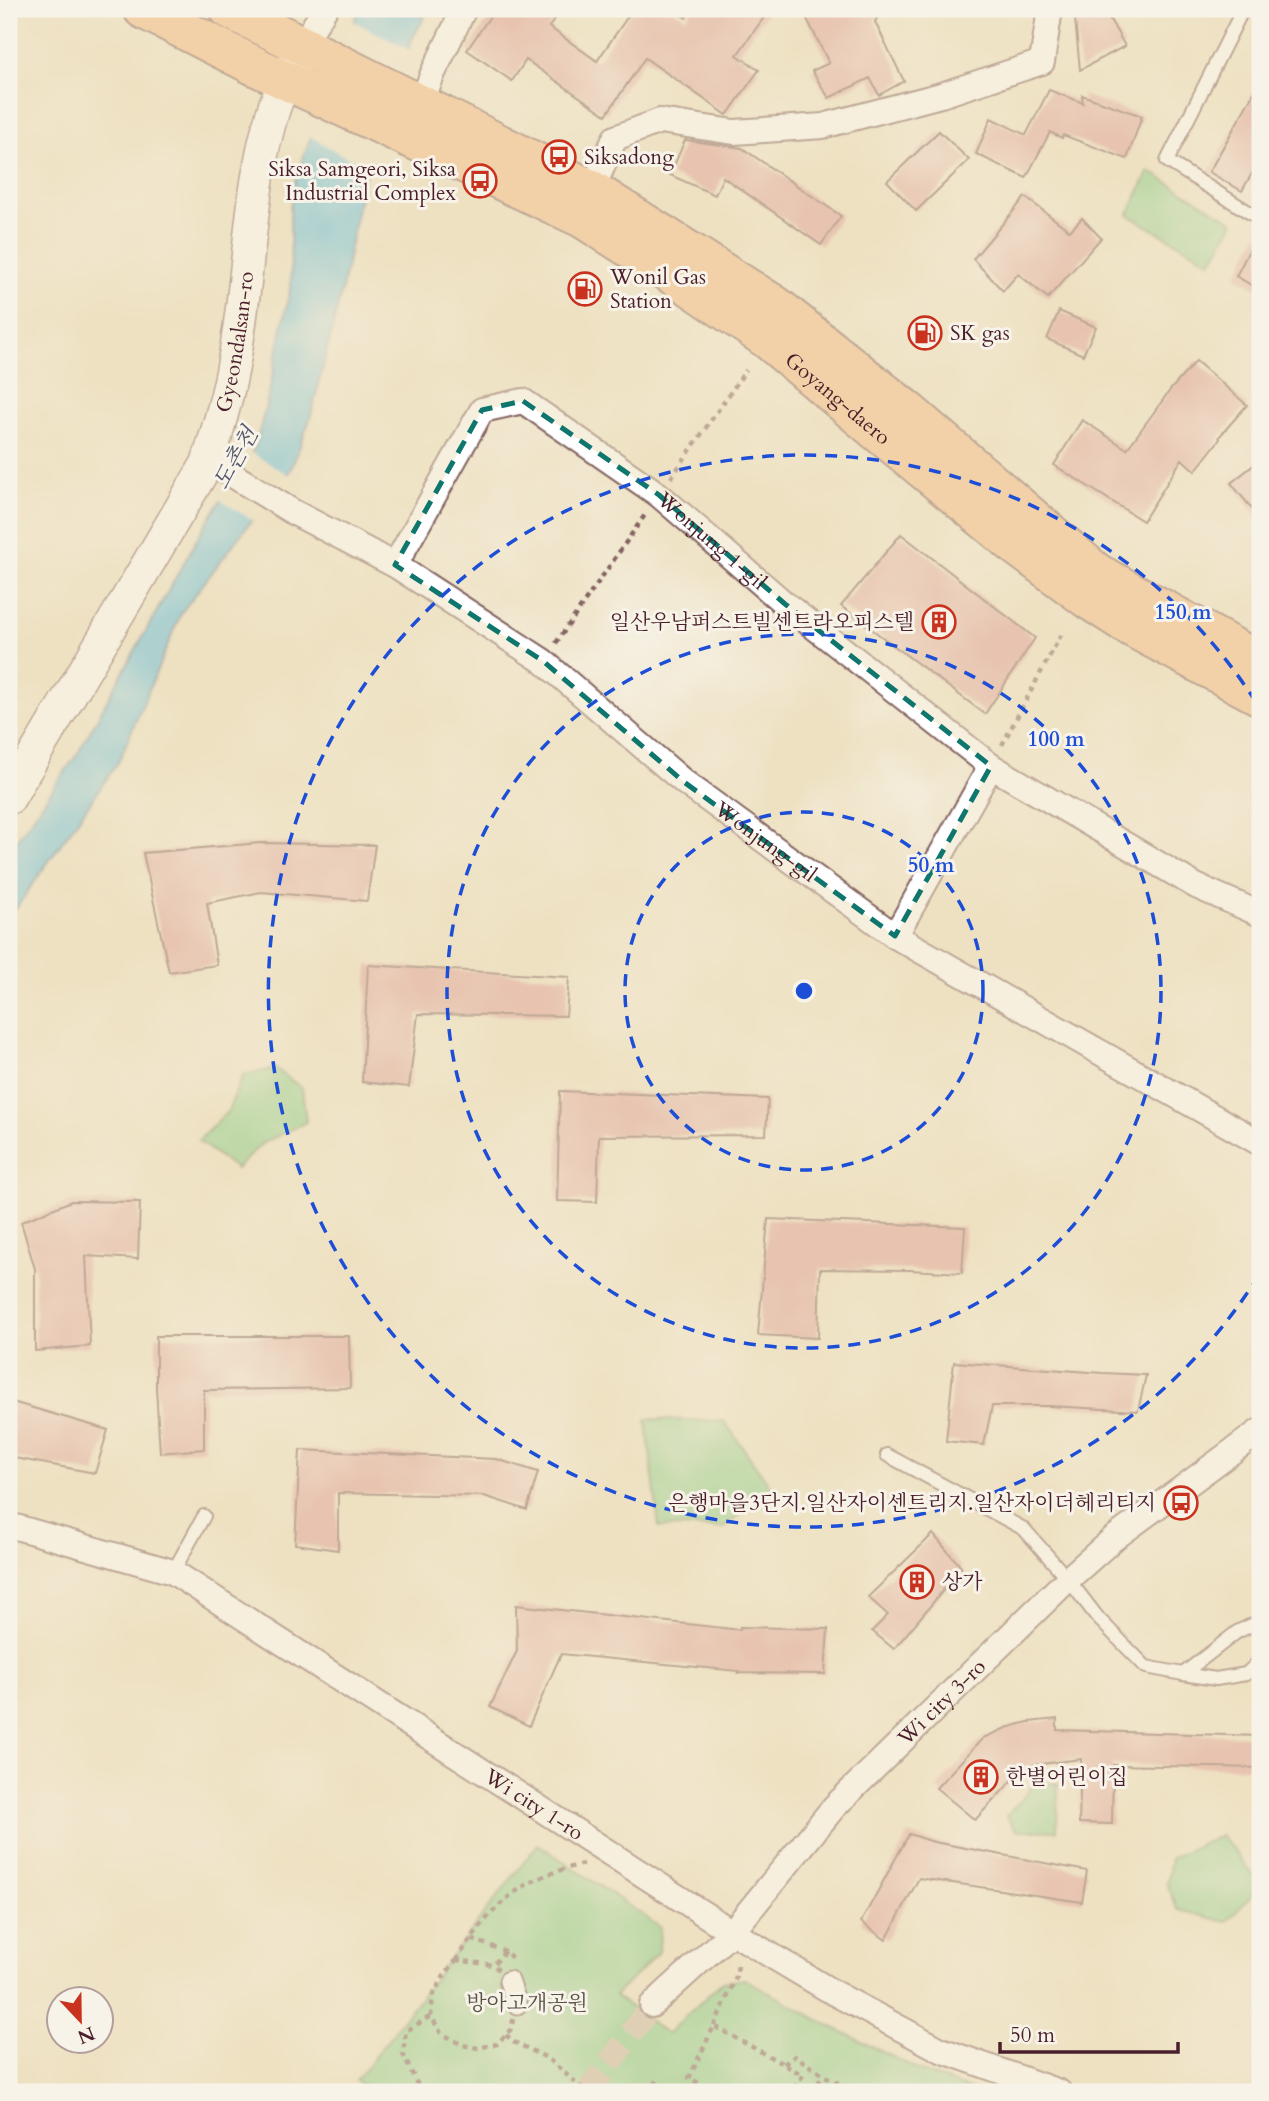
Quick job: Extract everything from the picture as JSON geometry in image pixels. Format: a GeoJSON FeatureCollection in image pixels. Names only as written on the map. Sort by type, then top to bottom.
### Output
{"type":"FeatureCollection","features":[{"type":"Feature","properties":{"kind":"main road"},"geometry":{"type":"LineString","coordinates":[[143,9],[300,86],[407,117]]}},
{"type":"Feature","properties":{"kind":"main road"},"geometry":{"type":"LineString","coordinates":[[229,9],[315,51],[407,117]]}},
{"type":"Feature","properties":{"kind":"main road","name":"Goyang-daero"},"geometry":{"type":"LineString","coordinates":[[407,117],[592,190],[775,305],[908,411],[1097,573],[1260,662]]}},
{"type":"Feature","properties":{"kind":"main road","name":"Goyang-daero"},"geometry":{"type":"LineString","coordinates":[[407,117],[582,218],[685,283],[767,339],[1020,549],[1086,598],[1131,627],[1260,696]]}},
{"type":"Feature","properties":{"kind":"street"},"geometry":{"type":"LineString","coordinates":[[315,51],[324,9]]}},
{"type":"Feature","properties":{"kind":"street"},"geometry":{"type":"LineString","coordinates":[[407,117],[433,73],[464,9]]}},
{"type":"Feature","properties":{"kind":"street"},"geometry":{"type":"LineString","coordinates":[[592,190],[615,138],[660,121],[734,132],[823,126],[942,95],[1042,62],[1050,9]]}},
{"type":"Feature","properties":{"kind":"street","name":"Gyeondalsan-ro"},"geometry":{"type":"LineString","coordinates":[[9,798],[216,468],[267,134],[275,105],[300,86],[315,51]]}},
{"type":"Feature","properties":{"kind":"street","name":"Wonjung 1-gil"},"geometry":{"type":"LineString","coordinates":[[395,565],[482,410],[523,401],[659,495],[785,604],[996,755],[1196,886],[1260,914]]}},
{"type":"Feature","properties":{"kind":"street","name":"Wonjung-gil"},"geometry":{"type":"LineString","coordinates":[[216,468],[395,565],[543,661],[684,782],[895,936],[1260,1143]]}},
{"type":"Feature","properties":{"kind":"street"},"geometry":{"type":"LineString","coordinates":[[895,936],[996,755]]}},
{"type":"Feature","properties":{"kind":"street","name":"Wi city 3-ro"},"geometry":{"type":"LineString","coordinates":[[652,2005],[732,1932],[834,1807],[1068,1578],[1114,1539],[1260,1431]]}},
{"type":"Feature","properties":{"kind":"street","name":"Wi city 1-ro"},"geometry":{"type":"LineString","coordinates":[[9,1525],[173,1572],[732,1932],[834,1993],[941,2050],[1059,2092]]}},
{"type":"Feature","properties":{"kind":"lane"},"geometry":{"type":"LineString","coordinates":[[1243,9],[1167,161],[1260,219]]}},
{"type":"Feature","properties":{"kind":"lane"},"geometry":{"type":"LineString","coordinates":[[887,1455],[1024,1529],[1068,1578],[1097,1618],[1146,1667],[1216,1679],[1246,1674],[1260,1661]]}},
{"type":"Feature","properties":{"kind":"lane"},"geometry":{"type":"LineString","coordinates":[[173,1572],[204,1516]]}},
{"type":"Feature","properties":{"kind":"lane"},"geometry":{"type":"LineString","coordinates":[[1183,1674],[1237,1632],[1260,1621]]}},
{"type":"Feature","properties":{"kind":"path"},"geometry":{"type":"LineString","coordinates":[[670,479],[746,370]]}},
{"type":"Feature","properties":{"kind":"path"},"geometry":{"type":"LineString","coordinates":[[554,646],[649,509]]}},
{"type":"Feature","properties":{"kind":"path"},"geometry":{"type":"LineString","coordinates":[[996,755],[1062,633]]}},
{"type":"Feature","properties":{"kind":"path"},"geometry":{"type":"LineString","coordinates":[[456,1960],[494,1965],[509,1981],[517,2004],[511,2029],[497,2044],[478,2048],[462,2045],[441,2033],[431,2016],[433,1994],[444,1976],[471,1939],[500,1902],[520,1887],[587,1863]]}},
{"type":"Feature","properties":{"kind":"path"},"geometry":{"type":"LineString","coordinates":[[471,1939],[505,1951]]}},
{"type":"Feature","properties":{"kind":"path"},"geometry":{"type":"LineString","coordinates":[[716,2092],[689,2078],[734,1980],[739,1960]]}},
{"type":"Feature","properties":{"kind":"path"},"geometry":{"type":"LineString","coordinates":[[425,2092],[416,2082],[403,2054],[406,2031],[431,2016]]}},
{"type":"Feature","properties":{"kind":"path"},"geometry":{"type":"LineString","coordinates":[[714,2026],[803,2075],[793,2092]]}},
{"type":"Feature","properties":{"kind":"path"},"geometry":{"type":"LineString","coordinates":[[506,2035],[514,2042],[547,2058],[587,2092]]}},
{"type":"Feature","properties":{"kind":"path"},"geometry":{"type":"LineString","coordinates":[[784,2064],[795,2056],[823,2075],[856,2092]]}},
{"type":"Feature","properties":{"kind":"path"},"geometry":{"type":"LineString","coordinates":[[813,2092],[823,2075]]}},
{"type":"Feature","properties":{"kind":"path"},"geometry":{"type":"LineString","coordinates":[[649,2092],[655,2082],[673,2092]]}},
{"type":"Feature","properties":{"kind":"highlighted area"},"geometry":{"type":"Polygon","coordinates":[[[523,401],[659,495],[785,604],[991,766],[895,936],[684,782],[543,661],[395,565],[482,410],[523,401]]]}},
{"type":"Feature","properties":{"kind":"green space"},"geometry":{"type":"Polygon","coordinates":[[[1149,171],[1234,222],[1211,262],[1128,215],[1149,171]]]}},
{"type":"Feature","properties":{"kind":"green space"},"geometry":{"type":"Polygon","coordinates":[[[276,1069],[302,1088],[306,1122],[261,1144],[236,1169],[198,1141],[228,1111],[243,1075],[276,1069]]]}},
{"type":"Feature","properties":{"kind":"green space"},"geometry":{"type":"Polygon","coordinates":[[[646,1419],[724,1421],[773,1490],[723,1528],[659,1527],[646,1419]]]}},
{"type":"Feature","properties":{"kind":"green space"},"geometry":{"type":"Polygon","coordinates":[[[1058,1783],[1057,1831],[1016,1830],[1006,1816],[1035,1784],[1058,1783]]]}},
{"type":"Feature","properties":{"kind":"green space"},"geometry":{"type":"Polygon","coordinates":[[[1221,1835],[1260,1884],[1226,1922],[1178,1910],[1167,1884],[1171,1858],[1221,1835]]]}},
{"type":"Feature","properties":{"kind":"green space","name":"방아고개공원"},"geometry":{"type":"Polygon","coordinates":[[[538,1844],[660,1927],[659,1952],[615,1996],[667,2034],[722,1982],[745,1979],[828,2025],[925,2073],[977,2092],[376,2092],[356,2081],[538,1844]]]}},
{"type":"Feature","properties":{"kind":"water"},"geometry":{"type":"Polygon","coordinates":[[[359,9],[429,9],[411,41],[362,186],[342,289],[310,419],[291,469],[181,613],[119,761],[9,918],[9,851],[78,753],[202,530],[255,447],[291,284],[290,208],[296,177],[359,9]]]}},
{"type":"Feature","properties":{"kind":"pier"},"geometry":{"type":"Polygon","coordinates":[[[351,20],[411,51],[370,171],[308,135],[351,20]]]}},
{"type":"Feature","properties":{"kind":"pier"},"geometry":{"type":"Polygon","coordinates":[[[248,451],[290,476],[256,522],[217,498],[248,451]]]}},
{"type":"Feature","properties":{"kind":"building"},"geometry":{"type":"Polygon","coordinates":[[[495,9],[562,9],[549,27],[597,61],[633,9],[672,9],[686,18],[692,9],[770,9],[737,55],[759,70],[727,115],[645,58],[606,115],[526,60],[512,81],[467,50],[495,9]]]}},
{"type":"Feature","properties":{"kind":"building"},"geometry":{"type":"Polygon","coordinates":[[[802,9],[881,9],[875,22],[904,81],[879,95],[870,78],[829,98],[812,71],[829,63],[802,9]]]}},
{"type":"Feature","properties":{"kind":"building"},"geometry":{"type":"Polygon","coordinates":[[[1074,9],[1104,9],[1125,46],[1080,70],[1074,9]]]}},
{"type":"Feature","properties":{"kind":"building"},"geometry":{"type":"Polygon","coordinates":[[[1260,82],[1260,159],[1242,191],[1209,172],[1260,82]]]}},
{"type":"Feature","properties":{"kind":"building"},"geometry":{"type":"Polygon","coordinates":[[[1049,90],[1083,103],[1082,95],[1142,116],[1127,159],[1050,132],[1026,178],[976,154],[991,118],[1026,135],[1049,90]]]}},
{"type":"Feature","properties":{"kind":"building"},"geometry":{"type":"Polygon","coordinates":[[[939,131],[969,160],[916,211],[887,181],[939,131]]]}},
{"type":"Feature","properties":{"kind":"building"},"geometry":{"type":"Polygon","coordinates":[[[685,140],[742,148],[841,216],[821,245],[723,177],[715,195],[670,175],[685,140]]]}},
{"type":"Feature","properties":{"kind":"building"},"geometry":{"type":"Polygon","coordinates":[[[1025,197],[1070,231],[1082,218],[1101,238],[1048,298],[1018,274],[1003,291],[973,259],[1025,197]]]}},
{"type":"Feature","properties":{"kind":"building"},"geometry":{"type":"Polygon","coordinates":[[[1260,229],[1260,290],[1236,276],[1260,229]]]}},
{"type":"Feature","properties":{"kind":"building"},"geometry":{"type":"Polygon","coordinates":[[[1059,311],[1096,327],[1083,355],[1047,339],[1059,311]]]}},
{"type":"Feature","properties":{"kind":"building"},"geometry":{"type":"Polygon","coordinates":[[[1196,361],[1247,405],[1219,437],[1195,471],[1182,459],[1143,521],[1054,465],[1082,420],[1127,449],[1171,389],[1196,361]]]}},
{"type":"Feature","properties":{"kind":"building"},"geometry":{"type":"Polygon","coordinates":[[[1260,460],[1260,519],[1231,483],[1260,460]]]}},
{"type":"Feature","properties":{"kind":"building","name":"일산우남퍼스트빌센트라오피스텔"},"geometry":{"type":"Polygon","coordinates":[[[901,534],[1035,638],[985,714],[841,606],[901,534]]]}},
{"type":"Feature","properties":{"kind":"building"},"geometry":{"type":"Polygon","coordinates":[[[261,843],[375,845],[367,901],[261,892],[207,903],[217,965],[169,972],[143,853],[261,843]]]}},
{"type":"Feature","properties":{"kind":"building"},"geometry":{"type":"Polygon","coordinates":[[[368,965],[569,977],[566,1016],[418,1014],[409,1087],[362,1082],[368,965]]]}},
{"type":"Feature","properties":{"kind":"building"},"geometry":{"type":"Polygon","coordinates":[[[560,1091],[768,1099],[766,1135],[599,1136],[597,1202],[557,1201],[560,1091]]]}},
{"type":"Feature","properties":{"kind":"building"},"geometry":{"type":"Polygon","coordinates":[[[71,1201],[140,1202],[138,1259],[86,1256],[90,1346],[35,1351],[35,1269],[21,1222],[71,1201]]]}},
{"type":"Feature","properties":{"kind":"building"},"geometry":{"type":"Polygon","coordinates":[[[768,1219],[965,1227],[962,1273],[820,1269],[818,1338],[758,1335],[768,1219]]]}},
{"type":"Feature","properties":{"kind":"building"},"geometry":{"type":"Polygon","coordinates":[[[156,1336],[349,1336],[350,1388],[204,1390],[204,1449],[160,1453],[156,1336]]]}},
{"type":"Feature","properties":{"kind":"building"},"geometry":{"type":"Polygon","coordinates":[[[954,1362],[1146,1375],[1138,1411],[992,1406],[984,1445],[946,1441],[954,1362]]]}},
{"type":"Feature","properties":{"kind":"building"},"geometry":{"type":"Polygon","coordinates":[[[9,1401],[108,1430],[95,1473],[9,1457],[9,1401]]]}},
{"type":"Feature","properties":{"kind":"building"},"geometry":{"type":"Polygon","coordinates":[[[300,1450],[496,1459],[538,1472],[527,1510],[484,1496],[338,1493],[338,1550],[295,1544],[300,1450]]]}},
{"type":"Feature","properties":{"kind":"building","name":"상가"},"geometry":{"type":"Polygon","coordinates":[[[933,1534],[962,1568],[894,1649],[872,1631],[888,1615],[868,1597],[933,1534]]]}},
{"type":"Feature","properties":{"kind":"building"},"geometry":{"type":"Polygon","coordinates":[[[516,1605],[740,1630],[740,1627],[828,1629],[825,1674],[738,1673],[739,1671],[561,1654],[529,1726],[490,1707],[517,1651],[516,1605]]]}},
{"type":"Feature","properties":{"kind":"building"},"geometry":{"type":"Polygon","coordinates":[[[1057,1719],[1057,1730],[1260,1736],[1260,1768],[1113,1765],[1112,1824],[1079,1823],[1081,1759],[1026,1766],[975,1820],[936,1788],[983,1738],[1028,1722],[1057,1719]]]}},
{"type":"Feature","properties":{"kind":"building"},"geometry":{"type":"Polygon","coordinates":[[[909,1834],[934,1842],[1087,1871],[1082,1902],[919,1878],[886,1940],[861,1922],[909,1834]]]}},
{"type":"Feature","properties":{"kind":"tunnel"},"geometry":{"type":"LineString","coordinates":[[588,2092],[652,2005]]}},
{"type":"Feature","properties":{"kind":"place","name":"Siksadong"},"geometry":{"type":"Point","coordinates":[559,157]}},
{"type":"Feature","properties":{"kind":"place","name":"Siksa Samgeori, Siksa Industrial Complex"},"geometry":{"type":"Point","coordinates":[480,181]}},
{"type":"Feature","properties":{"kind":"place","name":"Wonil Gas Station"},"geometry":{"type":"Point","coordinates":[585,289]}},
{"type":"Feature","properties":{"kind":"place","name":"SK gas"},"geometry":{"type":"Point","coordinates":[925,333]}},
{"type":"Feature","properties":{"kind":"place","name":"일산우남퍼스트빌센트라오피스텔"},"geometry":{"type":"Point","coordinates":[939,622]}},
{"type":"Feature","properties":{"kind":"place","name":"은행마을3단지.일산자이센트리지.일산자이더헤리티지"},"geometry":{"type":"Point","coordinates":[1181,1503]}},
{"type":"Feature","properties":{"kind":"place","name":"상가"},"geometry":{"type":"Point","coordinates":[917,1582]}},
{"type":"Feature","properties":{"kind":"place","name":"한별어린이집"},"geometry":{"type":"Point","coordinates":[981,1777]}},
{"type":"Feature","properties":{"kind":"water label","name":"도촌천"},"geometry":{"type":"Point","coordinates":[235,458]}}]}
